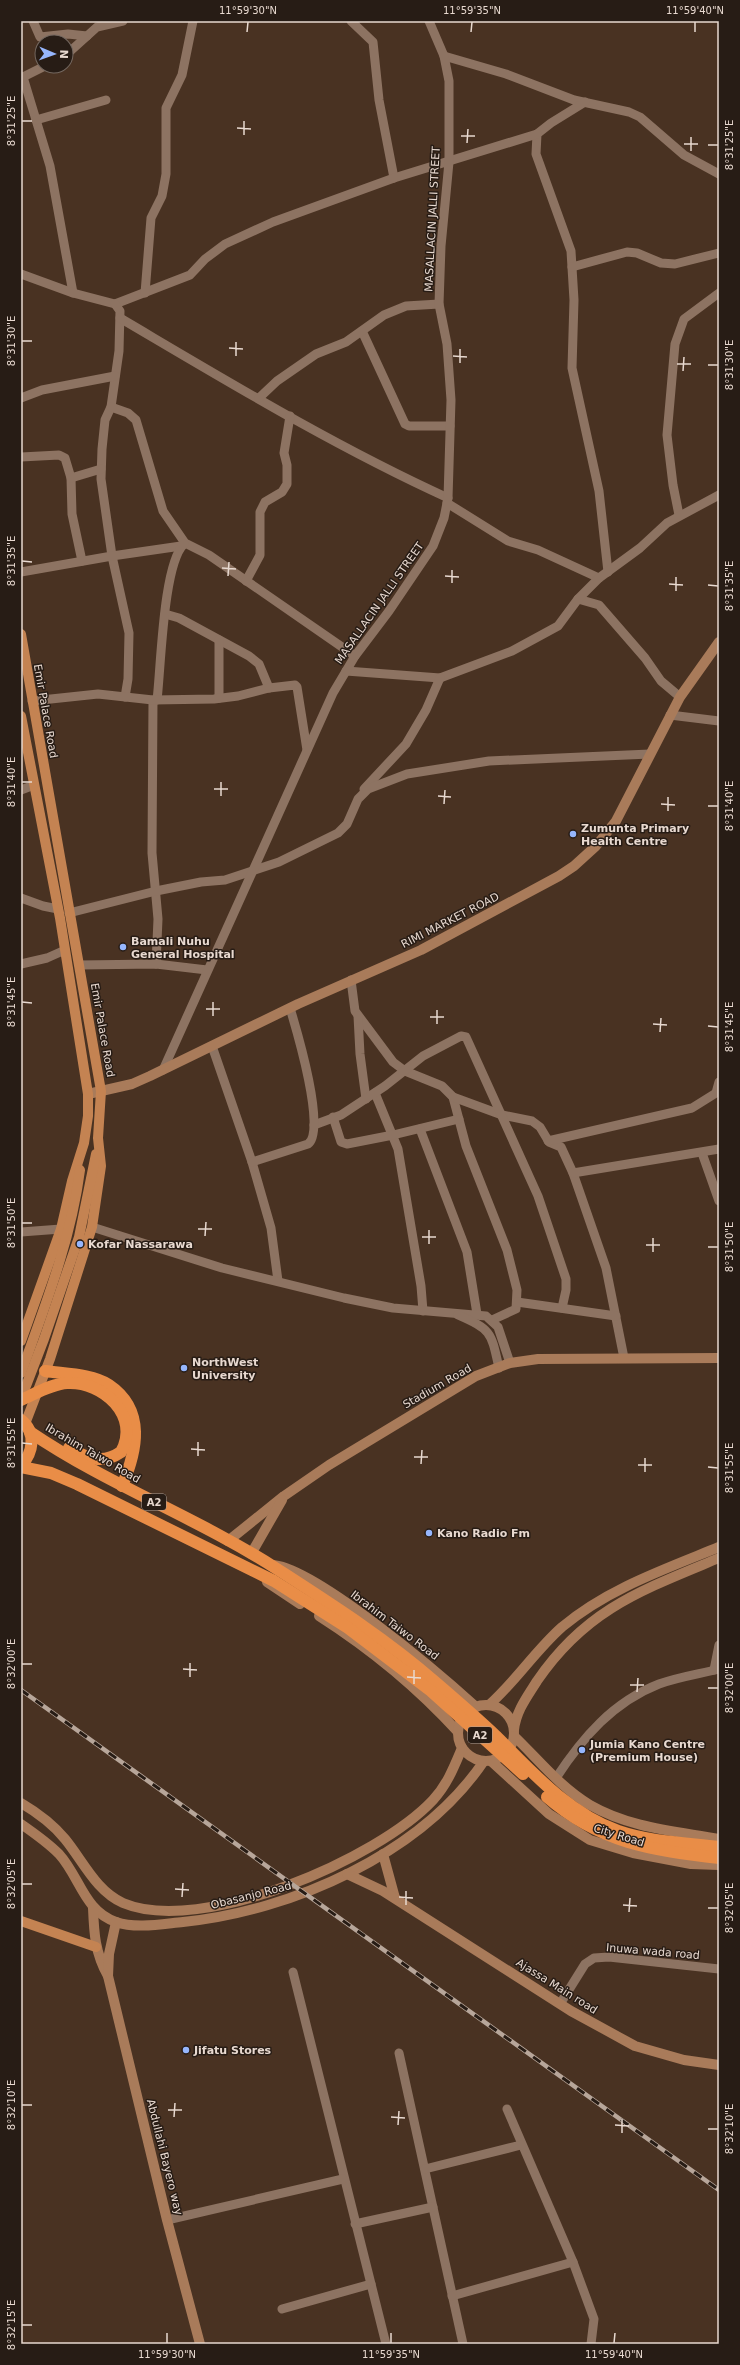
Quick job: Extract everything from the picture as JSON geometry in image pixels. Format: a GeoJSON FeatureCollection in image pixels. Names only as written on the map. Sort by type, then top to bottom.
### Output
{"type":"FeatureCollection","features":[{"type":"Feature","properties":{"kind":"highway"},"geometry":{"type":"LineString","coordinates":[[45,1371],[96,1380],[108,1385],[126,1404],[132,1418],[136,1443],[132,1464],[122,1486]]}},
{"type":"Feature","properties":{"kind":"highway"},"geometry":{"type":"LineString","coordinates":[[21,1400],[58,1385],[80,1384],[108,1396],[125,1417],[128,1434],[126,1443],[121,1452],[106,1460],[94,1460],[66,1446],[43,1441]]}},
{"type":"Feature","properties":{"kind":"highway","name":"Ibrahim Taiwo Road"},"geometry":{"type":"LineString","coordinates":[[25,1425],[43,1441],[122,1486],[228,1541],[251,1554],[275,1572]]}},
{"type":"Feature","properties":{"kind":"highway","name":"A2"},"geometry":{"type":"LineString","coordinates":[[21,1467],[31,1451],[25,1425]]}},
{"type":"Feature","properties":{"kind":"highway","name":"Ibrahim Taiwo Road"},"geometry":{"type":"LineString","coordinates":[[21,1467],[51,1473],[77,1484],[258,1574],[275,1572]]}},
{"type":"Feature","properties":{"kind":"highway","name":"A2"},"geometry":{"type":"LineString","coordinates":[[275,1572],[351,1623],[388,1657],[452,1708],[568,1815],[590,1828],[615,1834],[658,1841],[719,1846]]}},
{"type":"Feature","properties":{"kind":"highway","name":"A2"},"geometry":{"type":"LineString","coordinates":[[615,1834],[637,1846],[662,1851],[719,1858]]}},
{"type":"Feature","properties":{"kind":"main road","name":"Emir Palace Road"},"geometry":{"type":"LineString","coordinates":[[21,634],[101,1091],[98,1138],[100,1166],[92,1227],[45,1371],[25,1425]]}},
{"type":"Feature","properties":{"kind":"main road","name":"RIMI MARKET ROAD"},"geometry":{"type":"LineString","coordinates":[[88,1094],[132,1084],[290,1008],[421,950],[560,876],[574,866],[596,846],[616,821],[680,697],[719,642]]}},
{"type":"Feature","properties":{"kind":"main road"},"geometry":{"type":"LineString","coordinates":[[21,716],[58,909],[88,1094],[88,1116],[76,1204],[21,1400]]}},
{"type":"Feature","properties":{"kind":"main road"},"geometry":{"type":"LineString","coordinates":[[21,1373],[39,1337],[79,1237],[98,1138]]}},
{"type":"Feature","properties":{"kind":"main road"},"geometry":{"type":"LineString","coordinates":[[21,1342],[61,1229],[84,1142]]}},
{"type":"Feature","properties":{"kind":"main road","name":"Stadium Road"},"geometry":{"type":"LineString","coordinates":[[228,1541],[284,1496],[344,1455],[476,1376],[510,1363],[538,1359],[719,1358]]}},
{"type":"Feature","properties":{"kind":"main road","name":"Stadium Road"},"geometry":{"type":"LineString","coordinates":[[251,1554],[284,1496]]}},
{"type":"Feature","properties":{"kind":"main road"},"geometry":{"type":"LineString","coordinates":[[489,1705],[504,1692],[545,1644],[562,1627],[588,1608],[632,1584],[719,1547]]}},
{"type":"Feature","properties":{"kind":"main road"},"geometry":{"type":"LineString","coordinates":[[514,1733],[508,1716],[496,1707],[489,1705],[476,1707],[463,1717],[458,1732],[462,1748],[476,1759],[487,1761],[506,1752],[514,1733],[519,1710],[536,1683],[564,1645],[585,1626],[609,1609],[638,1593],[719,1558]]}},
{"type":"Feature","properties":{"kind":"main road","name":"Ibrahim Taiwo Road"},"geometry":{"type":"LineString","coordinates":[[275,1572],[284,1566],[297,1572],[348,1604],[389,1633],[476,1707]]}},
{"type":"Feature","properties":{"kind":"main road","name":"Ibrahim Taiwo Road"},"geometry":{"type":"LineString","coordinates":[[258,1574],[278,1590],[367,1650],[441,1714],[458,1732]]}},
{"type":"Feature","properties":{"kind":"main road","name":"City Road"},"geometry":{"type":"LineString","coordinates":[[514,1733],[556,1778],[590,1805],[622,1820],[642,1826],[719,1839]]}},
{"type":"Feature","properties":{"kind":"main road","name":"Obasanjo Road"},"geometry":{"type":"LineString","coordinates":[[21,1803],[50,1822],[108,1895],[123,1903],[154,1910],[188,1909],[213,1906],[292,1885],[364,1850],[415,1816],[433,1800],[446,1783],[462,1748]]}},
{"type":"Feature","properties":{"kind":"main road","name":"City Road"},"geometry":{"type":"LineString","coordinates":[[487,1761],[549,1814],[590,1840],[633,1853],[691,1864],[719,1865]]}},
{"type":"Feature","properties":{"kind":"main road","name":"Obasanjo Road"},"geometry":{"type":"LineString","coordinates":[[21,1824],[59,1854],[92,1908],[116,1922],[136,1925],[198,1920],[283,1901],[304,1894],[347,1874],[383,1854],[428,1820],[467,1783],[487,1761]]}},
{"type":"Feature","properties":{"kind":"main road"},"geometry":{"type":"LineString","coordinates":[[383,1854],[395,1898]]}},
{"type":"Feature","properties":{"kind":"main road","name":"Ajassa Main road"},"geometry":{"type":"LineString","coordinates":[[347,1874],[395,1898],[560,2004],[635,2046],[684,2060],[719,2065]]}},
{"type":"Feature","properties":{"kind":"main road"},"geometry":{"type":"LineString","coordinates":[[279,1889],[283,1901]]}},
{"type":"Feature","properties":{"kind":"main road"},"geometry":{"type":"LineString","coordinates":[[92,1908],[96,1947],[100,1961],[108,1976]]}},
{"type":"Feature","properties":{"kind":"main road"},"geometry":{"type":"LineString","coordinates":[[21,1920],[96,1947]]}},
{"type":"Feature","properties":{"kind":"main road"},"geometry":{"type":"LineString","coordinates":[[108,1976],[109,1954],[116,1922]]}},
{"type":"Feature","properties":{"kind":"main road","name":"Abdullahi Bayero way"},"geometry":{"type":"LineString","coordinates":[[108,1976],[167,2220],[200,2344]]}},
{"type":"Feature","properties":{"kind":"street"},"geometry":{"type":"LineString","coordinates":[[33,21],[40,37],[68,34],[87,36]]}},
{"type":"Feature","properties":{"kind":"street"},"geometry":{"type":"LineString","coordinates":[[74,48],[97,27],[123,21]]}},
{"type":"Feature","properties":{"kind":"street"},"geometry":{"type":"LineString","coordinates":[[145,293],[151,218],[156,204],[162,196],[166,174],[166,108],[182,75],[193,21]]}},
{"type":"Feature","properties":{"kind":"street"},"geometry":{"type":"LineString","coordinates":[[350,21],[373,42],[379,100],[394,178]]}},
{"type":"Feature","properties":{"kind":"street","name":"MASALLACIN JALLI STREET"},"geometry":{"type":"LineString","coordinates":[[163,1070],[207,970],[254,872],[333,693],[355,656],[390,611],[433,546],[448,501],[451,400],[446,344],[439,304],[441,246],[449,162],[449,81],[444,56],[429,21]]}},
{"type":"Feature","properties":{"kind":"street"},"geometry":{"type":"LineString","coordinates":[[444,56],[506,74],[585,102],[629,112],[640,117],[684,155],[719,174]]}},
{"type":"Feature","properties":{"kind":"street"},"geometry":{"type":"LineString","coordinates":[[34,71],[22,77],[50,166],[73,293]]}},
{"type":"Feature","properties":{"kind":"street"},"geometry":{"type":"LineString","coordinates":[[36,120],[106,100]]}},
{"type":"Feature","properties":{"kind":"street"},"geometry":{"type":"LineString","coordinates":[[21,274],[73,293],[115,304],[190,275],[205,260],[233,239],[273,222],[394,178],[537,134],[551,123],[585,102]]}},
{"type":"Feature","properties":{"kind":"street"},"geometry":{"type":"LineString","coordinates":[[537,134],[536,154],[571,251],[574,300],[572,368],[599,491],[608,572]]}},
{"type":"Feature","properties":{"kind":"street"},"geometry":{"type":"LineString","coordinates":[[572,267],[627,252],[637,253],[660,263],[675,264],[719,253]]}},
{"type":"Feature","properties":{"kind":"street"},"geometry":{"type":"LineString","coordinates":[[679,515],[673,485],[667,435],[675,344],[684,319],[719,293]]}},
{"type":"Feature","properties":{"kind":"street"},"geometry":{"type":"LineString","coordinates":[[115,304],[120,311],[119,351],[111,406],[106,420],[101,469],[112,556],[130,632],[128,679],[125,697]]}},
{"type":"Feature","properties":{"kind":"street"},"geometry":{"type":"LineString","coordinates":[[259,398],[277,381],[316,354],[346,342],[393,310],[406,306],[439,304]]}},
{"type":"Feature","properties":{"kind":"street"},"geometry":{"type":"LineString","coordinates":[[120,318],[290,416],[448,501],[508,541],[538,550],[599,578]]}},
{"type":"Feature","properties":{"kind":"street"},"geometry":{"type":"LineString","coordinates":[[362,331],[404,424],[409,426],[450,426]]}},
{"type":"Feature","properties":{"kind":"street"},"geometry":{"type":"LineString","coordinates":[[21,398],[42,390],[115,376]]}},
{"type":"Feature","properties":{"kind":"street"},"geometry":{"type":"LineString","coordinates":[[111,406],[128,412],[136,420],[159,501],[183,544]]}},
{"type":"Feature","properties":{"kind":"street"},"geometry":{"type":"LineString","coordinates":[[246,581],[260,555],[260,512],[265,502],[282,492],[286,484],[287,464],[284,454],[290,416]]}},
{"type":"Feature","properties":{"kind":"street"},"geometry":{"type":"LineString","coordinates":[[21,457],[62,455],[65,458],[71,478],[72,514],[82,561]]}},
{"type":"Feature","properties":{"kind":"street"},"geometry":{"type":"LineString","coordinates":[[71,478],[101,469]]}},
{"type":"Feature","properties":{"kind":"street"},"geometry":{"type":"LineString","coordinates":[[346,671],[440,678],[512,651],[558,626],[578,599],[599,578],[679,515],[719,495]]}},
{"type":"Feature","properties":{"kind":"street"},"geometry":{"type":"LineString","coordinates":[[156,964],[156,891],[152,853],[155,700],[165,614],[173,565],[183,544]]}},
{"type":"Feature","properties":{"kind":"street"},"geometry":{"type":"LineString","coordinates":[[21,572],[183,544],[209,556],[355,656]]}},
{"type":"Feature","properties":{"kind":"street"},"geometry":{"type":"LineString","coordinates":[[578,599],[599,605],[645,658],[661,681],[680,697]]}},
{"type":"Feature","properties":{"kind":"street"},"geometry":{"type":"LineString","coordinates":[[165,614],[179,618],[249,656],[259,664],[269,688]]}},
{"type":"Feature","properties":{"kind":"street"},"geometry":{"type":"LineString","coordinates":[[218,640],[219,698]]}},
{"type":"Feature","properties":{"kind":"street"},"geometry":{"type":"LineString","coordinates":[[69,913],[156,891],[201,882],[225,880],[254,872],[280,862],[338,834],[347,824],[358,799],[374,776],[406,744],[426,710],[440,678]]}},
{"type":"Feature","properties":{"kind":"street"},"geometry":{"type":"LineString","coordinates":[[32,701],[98,694],[155,700],[219,698],[269,688],[295,686],[297,687],[307,750]]}},
{"type":"Feature","properties":{"kind":"street"},"geometry":{"type":"LineString","coordinates":[[670,715],[719,721]]}},
{"type":"Feature","properties":{"kind":"street"},"geometry":{"type":"LineString","coordinates":[[358,799],[368,789],[377,785],[407,774],[444,766],[489,761],[650,754]]}},
{"type":"Feature","properties":{"kind":"street"},"geometry":{"type":"LineString","coordinates":[[21,790],[34,785]]}},
{"type":"Feature","properties":{"kind":"street"},"geometry":{"type":"LineString","coordinates":[[21,898],[43,906],[58,909]]}},
{"type":"Feature","properties":{"kind":"street"},"geometry":{"type":"LineString","coordinates":[[21,964],[47,958],[65,950]]}},
{"type":"Feature","properties":{"kind":"street"},"geometry":{"type":"LineString","coordinates":[[79,965],[156,964],[207,970]]}},
{"type":"Feature","properties":{"kind":"street"},"geometry":{"type":"LineString","coordinates":[[351,980],[353,1005],[358,1016],[393,1062],[405,1071],[442,1086],[453,1097],[502,1115],[537,1124],[548,1141],[561,1147],[573,1173],[606,1268],[624,1358]]}},
{"type":"Feature","properties":{"kind":"street"},"geometry":{"type":"LineString","coordinates":[[252,1162],[308,1144],[312,1139],[314,1125],[309,1072],[290,1008]]}},
{"type":"Feature","properties":{"kind":"street"},"geometry":{"type":"LineString","coordinates":[[358,1016],[360,1054],[366,1099]]}},
{"type":"Feature","properties":{"kind":"street"},"geometry":{"type":"LineString","coordinates":[[314,1125],[333,1117],[366,1099],[423,1056],[461,1036],[466,1037],[538,1196],[562,1266],[566,1290],[562,1308]]}},
{"type":"Feature","properties":{"kind":"street"},"geometry":{"type":"LineString","coordinates":[[212,1046],[252,1162],[271,1228],[278,1282]]}},
{"type":"Feature","properties":{"kind":"street"},"geometry":{"type":"LineString","coordinates":[[548,1141],[692,1108],[716,1092],[719,1082]]}},
{"type":"Feature","properties":{"kind":"street"},"geometry":{"type":"LineString","coordinates":[[375,1093],[393,1135],[405,1182],[421,1286],[423,1311]]}},
{"type":"Feature","properties":{"kind":"street"},"geometry":{"type":"LineString","coordinates":[[453,1097],[466,1146],[507,1250],[517,1290],[516,1309],[492,1320]]}},
{"type":"Feature","properties":{"kind":"street"},"geometry":{"type":"LineString","coordinates":[[333,1117],[343,1143],[393,1135],[459,1119]]}},
{"type":"Feature","properties":{"kind":"street"},"geometry":{"type":"LineString","coordinates":[[420,1128],[467,1252],[477,1314]]}},
{"type":"Feature","properties":{"kind":"street"},"geometry":{"type":"LineString","coordinates":[[573,1173],[719,1150]]}},
{"type":"Feature","properties":{"kind":"street"},"geometry":{"type":"LineString","coordinates":[[702,1153],[719,1201]]}},
{"type":"Feature","properties":{"kind":"street"},"geometry":{"type":"LineString","coordinates":[[92,1227],[222,1268],[393,1308],[477,1314],[492,1320],[498,1327],[510,1363]]}},
{"type":"Feature","properties":{"kind":"street"},"geometry":{"type":"LineString","coordinates":[[21,1232],[61,1229]]}},
{"type":"Feature","properties":{"kind":"street"},"geometry":{"type":"LineString","coordinates":[[517,1302],[616,1316]]}},
{"type":"Feature","properties":{"kind":"street"},"geometry":{"type":"LineString","coordinates":[[454,1313],[478,1323],[490,1334],[499,1368]]}},
{"type":"Feature","properties":{"kind":"street"},"geometry":{"type":"LineString","coordinates":[[556,1778],[579,1744],[609,1713],[632,1697],[660,1684],[716,1670],[719,1645]]}},
{"type":"Feature","properties":{"kind":"street","name":"Inuwa wada road"},"geometry":{"type":"LineString","coordinates":[[560,2004],[585,1964],[594,1958],[609,1957],[719,1969]]}},
{"type":"Feature","properties":{"kind":"street"},"geometry":{"type":"LineString","coordinates":[[293,1972],[343,2179],[386,2344]]}},
{"type":"Feature","properties":{"kind":"street"},"geometry":{"type":"LineString","coordinates":[[399,2053],[463,2344]]}},
{"type":"Feature","properties":{"kind":"street"},"geometry":{"type":"LineString","coordinates":[[507,2109],[573,2262],[594,2319],[591,2344]]}},
{"type":"Feature","properties":{"kind":"street"},"geometry":{"type":"LineString","coordinates":[[425,2169],[521,2144]]}},
{"type":"Feature","properties":{"kind":"street"},"geometry":{"type":"LineString","coordinates":[[167,2220],[343,2179]]}},
{"type":"Feature","properties":{"kind":"street"},"geometry":{"type":"LineString","coordinates":[[355,2224],[433,2207]]}},
{"type":"Feature","properties":{"kind":"street"},"geometry":{"type":"LineString","coordinates":[[452,2296],[573,2262]]}},
{"type":"Feature","properties":{"kind":"street"},"geometry":{"type":"LineString","coordinates":[[282,2308],[370,2284]]}},
{"type":"Feature","properties":{"kind":"railway"},"geometry":{"type":"LineString","coordinates":[[21,1690],[719,2190]]}},
{"type":"Feature","properties":{"kind":"place","name":"Zumunta Primary Health Centre"},"geometry":{"type":"Point","coordinates":[573,834]}},
{"type":"Feature","properties":{"kind":"place","name":"Bamali Nuhu General Hospital"},"geometry":{"type":"Point","coordinates":[123,947]}},
{"type":"Feature","properties":{"kind":"place","name":"Kofar Nassarawa"},"geometry":{"type":"Point","coordinates":[80,1244]}},
{"type":"Feature","properties":{"kind":"place","name":"NorthWest University"},"geometry":{"type":"Point","coordinates":[184,1368]}},
{"type":"Feature","properties":{"kind":"place","name":"Kano Radio Fm"},"geometry":{"type":"Point","coordinates":[429,1533]}},
{"type":"Feature","properties":{"kind":"place","name":"Jumia Kano Centre (Premium House)"},"geometry":{"type":"Point","coordinates":[582,1750]}},
{"type":"Feature","properties":{"kind":"place","name":"Jifatu Stores"},"geometry":{"type":"Point","coordinates":[186,2050]}}]}
